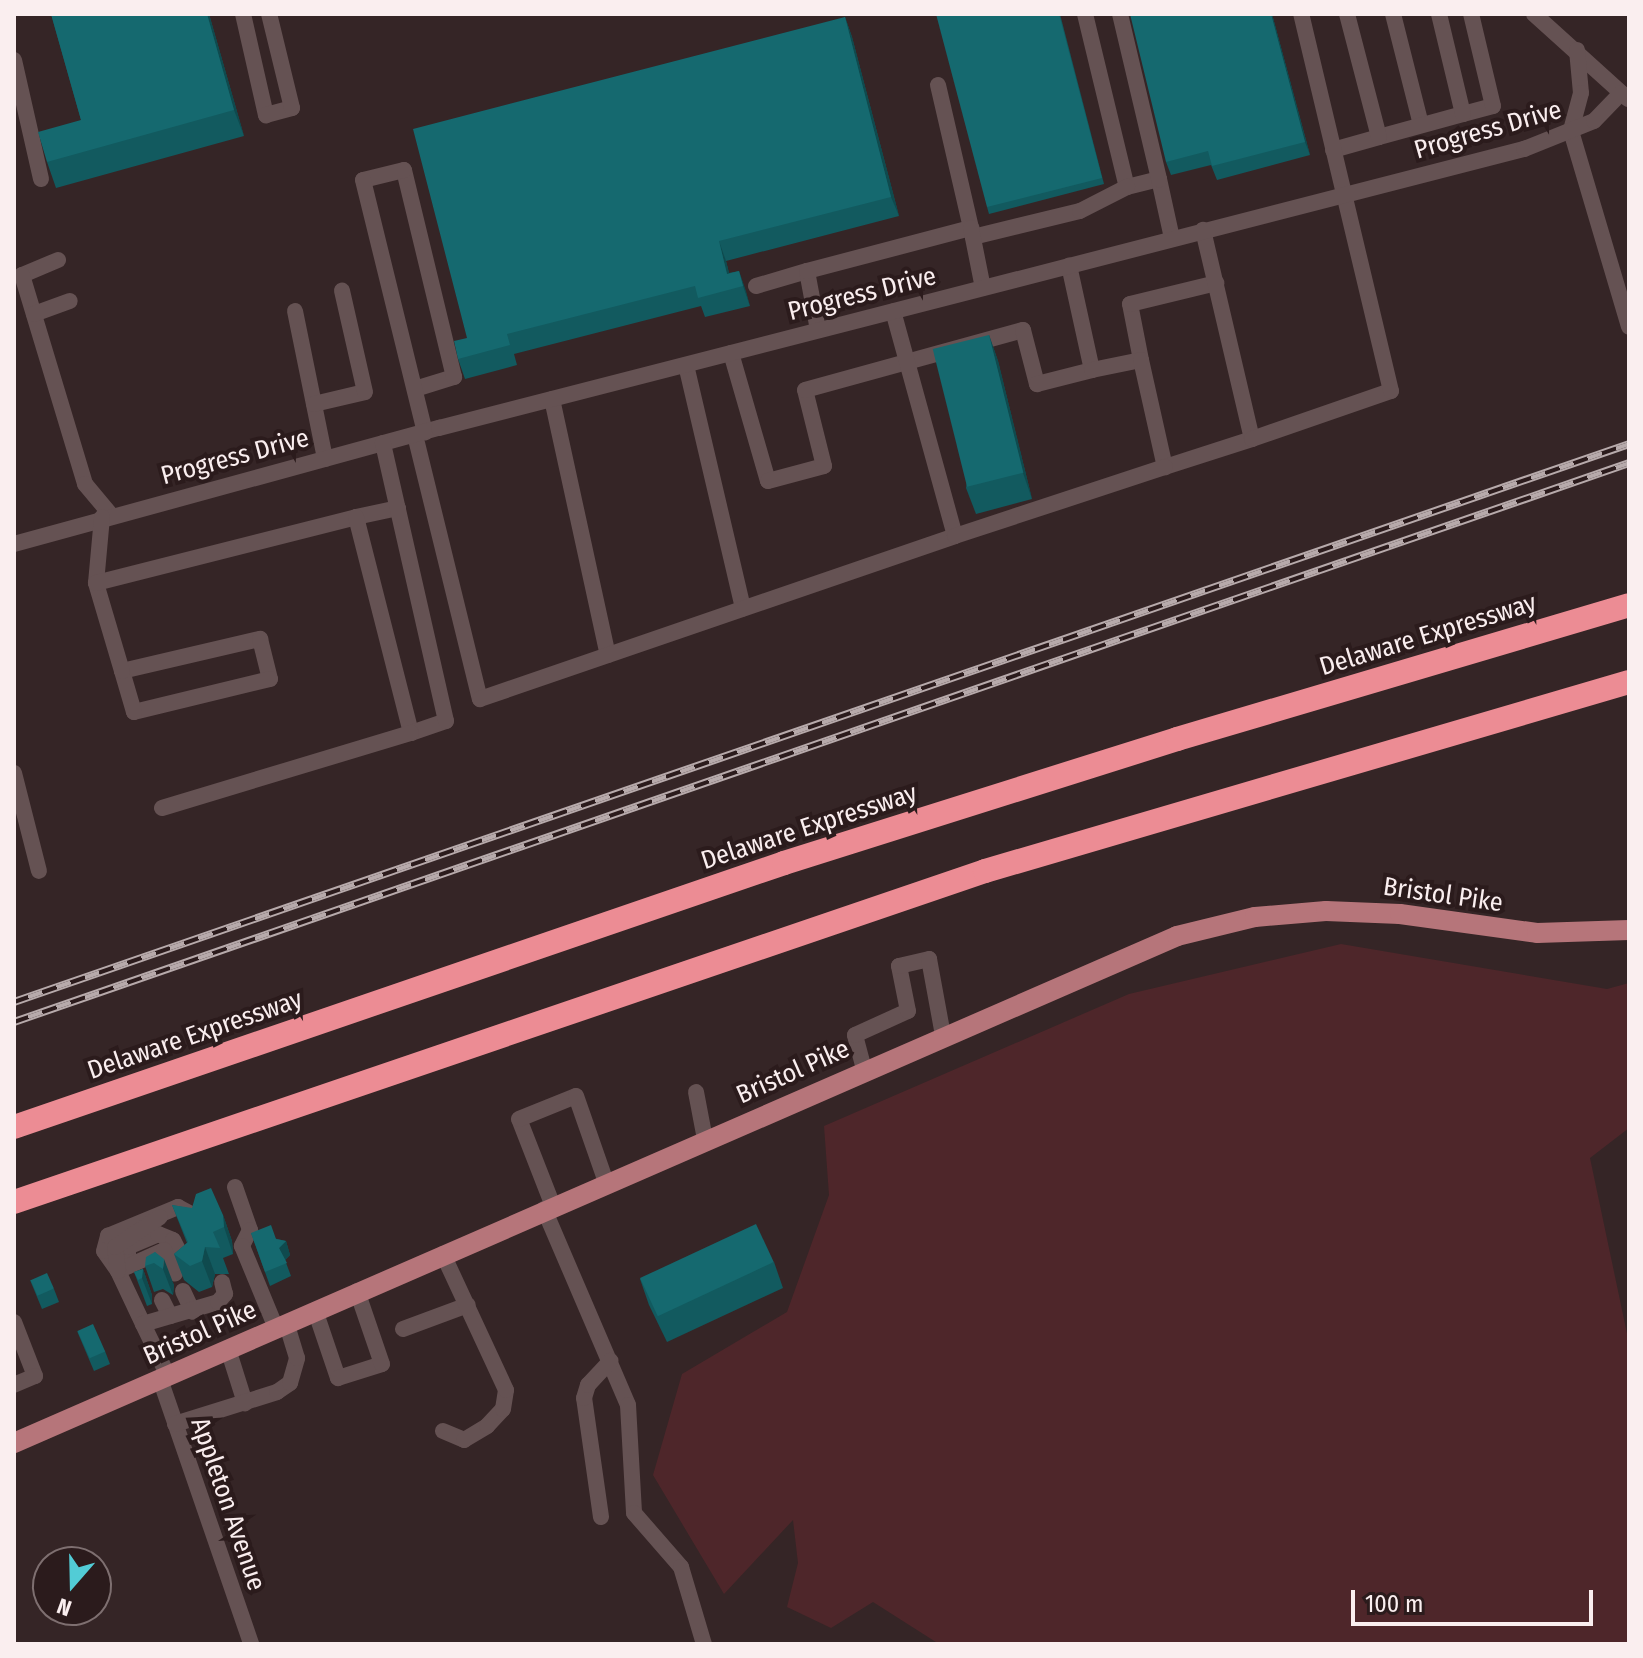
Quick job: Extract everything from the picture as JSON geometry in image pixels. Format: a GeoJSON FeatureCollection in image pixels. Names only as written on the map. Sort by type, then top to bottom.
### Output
{"type":"FeatureCollection","features":[{"type":"Feature","properties":{"kind":"highway"},"geometry":{"type":"LineString","coordinates":[[1560,623],[1629,592]]}},
{"type":"Feature","properties":{"kind":"highway","name":"Delaware Expressway"},"geometry":{"type":"LineString","coordinates":[[14,1127],[784,863],[1560,623],[1629,605]]}},
{"type":"Feature","properties":{"kind":"highway"},"geometry":{"type":"LineString","coordinates":[[14,1202],[985,871],[1447,731],[1629,682]]}},
{"type":"Feature","properties":{"kind":"highway"},"geometry":{"type":"LineString","coordinates":[[1593,694],[1629,688]]}},
{"type":"Feature","properties":{"kind":"main road","name":"Bristol Pike"},"geometry":{"type":"LineString","coordinates":[[14,1443],[1151,945],[1255,917],[1350,911],[1537,933],[1629,930]]}},
{"type":"Feature","properties":{"kind":"street"},"geometry":{"type":"LineString","coordinates":[[243,14],[266,115],[292,108],[269,14]]}},
{"type":"Feature","properties":{"kind":"street"},"geometry":{"type":"LineString","coordinates":[[1085,14],[1127,187]]}},
{"type":"Feature","properties":{"kind":"street"},"geometry":{"type":"LineString","coordinates":[[1120,14],[1172,238]]}},
{"type":"Feature","properties":{"kind":"street"},"geometry":{"type":"LineString","coordinates":[[415,389],[454,377],[404,170],[363,180],[415,389],[420,433],[480,699],[1391,391],[1301,14]]}},
{"type":"Feature","properties":{"kind":"street"},"geometry":{"type":"LineString","coordinates":[[1347,14],[1379,137]]}},
{"type":"Feature","properties":{"kind":"street"},"geometry":{"type":"LineString","coordinates":[[1393,14],[1421,125]]}},
{"type":"Feature","properties":{"kind":"street"},"geometry":{"type":"LineString","coordinates":[[1439,14],[1463,114]]}},
{"type":"Feature","properties":{"kind":"street"},"geometry":{"type":"LineString","coordinates":[[1333,150],[1493,106],[1471,14]]}},
{"type":"Feature","properties":{"kind":"street"},"geometry":{"type":"LineString","coordinates":[[1534,14],[1626,95]]}},
{"type":"Feature","properties":{"kind":"street"},"geometry":{"type":"LineString","coordinates":[[1577,50],[1581,93],[1571,131],[1629,327]]}},
{"type":"Feature","properties":{"kind":"street"},"geometry":{"type":"LineString","coordinates":[[14,60],[41,179]]}},
{"type":"Feature","properties":{"kind":"street"},"geometry":{"type":"LineString","coordinates":[[938,85],[983,288]]}},
{"type":"Feature","properties":{"kind":"street","name":"Progress Drive"},"geometry":{"type":"LineString","coordinates":[[14,544],[106,516],[420,433],[1524,149],[1594,121],[1626,95]]}},
{"type":"Feature","properties":{"kind":"street"},"geometry":{"type":"LineString","coordinates":[[756,286],[807,271],[1080,211],[1127,187],[1159,179]]}},
{"type":"Feature","properties":{"kind":"street"},"geometry":{"type":"LineString","coordinates":[[1203,230],[1252,439]]}},
{"type":"Feature","properties":{"kind":"street"},"geometry":{"type":"LineString","coordinates":[[58,260],[22,275],[85,484],[106,516],[96,583],[134,712],[270,679],[260,639],[122,671]]}},
{"type":"Feature","properties":{"kind":"street"},"geometry":{"type":"LineString","coordinates":[[1069,265],[1092,370]]}},
{"type":"Feature","properties":{"kind":"street"},"geometry":{"type":"LineString","coordinates":[[807,271],[818,330]]}},
{"type":"Feature","properties":{"kind":"street"},"geometry":{"type":"LineString","coordinates":[[1165,467],[1130,304],[1216,283]]}},
{"type":"Feature","properties":{"kind":"street"},"geometry":{"type":"LineString","coordinates":[[314,404],[365,392],[342,291]]}},
{"type":"Feature","properties":{"kind":"street"},"geometry":{"type":"LineString","coordinates":[[34,314],[70,301]]}},
{"type":"Feature","properties":{"kind":"street"},"geometry":{"type":"LineString","coordinates":[[295,311],[325,459]]}},
{"type":"Feature","properties":{"kind":"street"},"geometry":{"type":"LineString","coordinates":[[893,311],[955,536]]}},
{"type":"Feature","properties":{"kind":"street"},"geometry":{"type":"LineString","coordinates":[[731,353],[768,481],[824,466],[805,390],[1023,330],[1037,384],[1141,360]]}},
{"type":"Feature","properties":{"kind":"street"},"geometry":{"type":"LineString","coordinates":[[686,365],[743,608]]}},
{"type":"Feature","properties":{"kind":"street"},"geometry":{"type":"LineString","coordinates":[[552,399],[608,655]]}},
{"type":"Feature","properties":{"kind":"street"},"geometry":{"type":"LineString","coordinates":[[162,808],[446,721],[383,443]]}},
{"type":"Feature","properties":{"kind":"street"},"geometry":{"type":"LineString","coordinates":[[96,583],[398,508]]}},
{"type":"Feature","properties":{"kind":"street"},"geometry":{"type":"LineString","coordinates":[[356,517],[411,733]]}},
{"type":"Feature","properties":{"kind":"street"},"geometry":{"type":"LineString","coordinates":[[15,780],[39,871]]}},
{"type":"Feature","properties":{"kind":"street"},"geometry":{"type":"LineString","coordinates":[[864,1069],[855,1035],[908,1011],[899,966],[929,959],[943,1035]]}},
{"type":"Feature","properties":{"kind":"street"},"geometry":{"type":"LineString","coordinates":[[696,1092],[705,1139]]}},
{"type":"Feature","properties":{"kind":"street"},"geometry":{"type":"LineString","coordinates":[[606,1182],[576,1096],[519,1119],[548,1208],[630,1419],[630,1501],[641,1523],[681,1567],[704,1644]]}},
{"type":"Feature","properties":{"kind":"street"},"geometry":{"type":"LineString","coordinates":[[175,1424],[245,1403],[290,1383],[297,1358],[242,1246],[250,1230],[235,1187]]}},
{"type":"Feature","properties":{"kind":"street","name":"Appleton Avenue"},"geometry":{"type":"LineString","coordinates":[[196,1225],[187,1208],[165,1212],[108,1236],[104,1251],[139,1268],[175,1307],[164,1377],[175,1424],[251,1644]]}},
{"type":"Feature","properties":{"kind":"street"},"geometry":{"type":"LineString","coordinates":[[158,1234],[173,1240],[176,1273],[164,1250],[139,1268],[128,1247],[158,1234]]}},
{"type":"Feature","properties":{"kind":"street"},"geometry":{"type":"LineString","coordinates":[[443,1254],[499,1368],[506,1390],[503,1409],[464,1440],[443,1431]]}},
{"type":"Feature","properties":{"kind":"street"},"geometry":{"type":"LineString","coordinates":[[175,1307],[223,1299],[222,1282]]}},
{"type":"Feature","properties":{"kind":"street"},"geometry":{"type":"LineString","coordinates":[[315,1310],[338,1378],[382,1364],[357,1291]]}},
{"type":"Feature","properties":{"kind":"street"},"geometry":{"type":"LineString","coordinates":[[403,1329],[468,1305]]}},
{"type":"Feature","properties":{"kind":"street"},"geometry":{"type":"LineString","coordinates":[[14,1322],[35,1376],[14,1385]]}},
{"type":"Feature","properties":{"kind":"street"},"geometry":{"type":"LineString","coordinates":[[228,1349],[245,1403]]}},
{"type":"Feature","properties":{"kind":"street"},"geometry":{"type":"LineString","coordinates":[[601,1517],[584,1398],[610,1361]]}},
{"type":"Feature","properties":{"kind":"shaded area"},"geometry":{"type":"Polygon","coordinates":[[[1341,944],[1607,989],[1629,983],[1629,1128],[1590,1158],[1629,1343],[1629,1644],[939,1644],[873,1602],[831,1628],[787,1607],[798,1563],[793,1520],[724,1594],[653,1475],[682,1374],[787,1312],[829,1195],[824,1126],[1129,994],[1341,944]]]}},
{"type":"Feature","properties":{"kind":"building"},"geometry":{"type":"Polygon","coordinates":[[[51,14],[207,14],[234,110],[47,162],[38,132],[81,120],[51,14]]]}},
{"type":"Feature","properties":{"kind":"building"},"geometry":{"type":"Polygon","coordinates":[[[936,14],[1059,14],[1102,178],[987,207],[936,14]]]}},
{"type":"Feature","properties":{"kind":"building"},"geometry":{"type":"Polygon","coordinates":[[[1130,14],[1271,14],[1305,142],[1212,166],[1208,151],[1166,162],[1130,14]]]}},
{"type":"Feature","properties":{"kind":"building"},"geometry":{"type":"Polygon","coordinates":[[[845,17],[891,197],[719,241],[727,274],[739,271],[743,286],[698,298],[695,286],[507,334],[510,345],[458,359],[454,341],[467,338],[413,129],[845,17]]]}},
{"type":"Feature","properties":{"kind":"building"},"geometry":{"type":"Polygon","coordinates":[[[989,335],[1023,473],[967,487],[933,349],[989,335]]]}},
{"type":"Feature","properties":{"kind":"building"},"geometry":{"type":"Polygon","coordinates":[[[211,1188],[223,1215],[224,1227],[213,1232],[220,1248],[205,1247],[202,1261],[190,1266],[174,1254],[188,1242],[172,1205],[192,1208],[196,1194],[211,1188]]]}},
{"type":"Feature","properties":{"kind":"building"},"geometry":{"type":"Polygon","coordinates":[[[756,1224],[774,1262],[658,1316],[640,1278],[756,1224]]]}},
{"type":"Feature","properties":{"kind":"building"},"geometry":{"type":"Polygon","coordinates":[[[271,1225],[276,1239],[286,1241],[279,1248],[287,1263],[265,1272],[251,1233],[271,1225]]]}},
{"type":"Feature","properties":{"kind":"building"},"geometry":{"type":"Polygon","coordinates":[[[155,1252],[164,1259],[163,1269],[154,1263],[145,1266],[146,1257],[155,1252]]]}},
{"type":"Feature","properties":{"kind":"building"},"geometry":{"type":"Polygon","coordinates":[[[143,1269],[142,1278],[138,1280],[134,1272],[143,1269]]]}},
{"type":"Feature","properties":{"kind":"building"},"geometry":{"type":"Polygon","coordinates":[[[47,1273],[54,1289],[37,1296],[31,1280],[47,1273]]]}},
{"type":"Feature","properties":{"kind":"building"},"geometry":{"type":"Polygon","coordinates":[[[93,1324],[105,1351],[90,1358],[77,1331],[93,1324]]]}},
{"type":"Feature","properties":{"kind":"railway"},"geometry":{"type":"LineString","coordinates":[[14,1002],[1629,444]]}},
{"type":"Feature","properties":{"kind":"railway"},"geometry":{"type":"LineString","coordinates":[[14,1022],[1629,463]]}}]}
